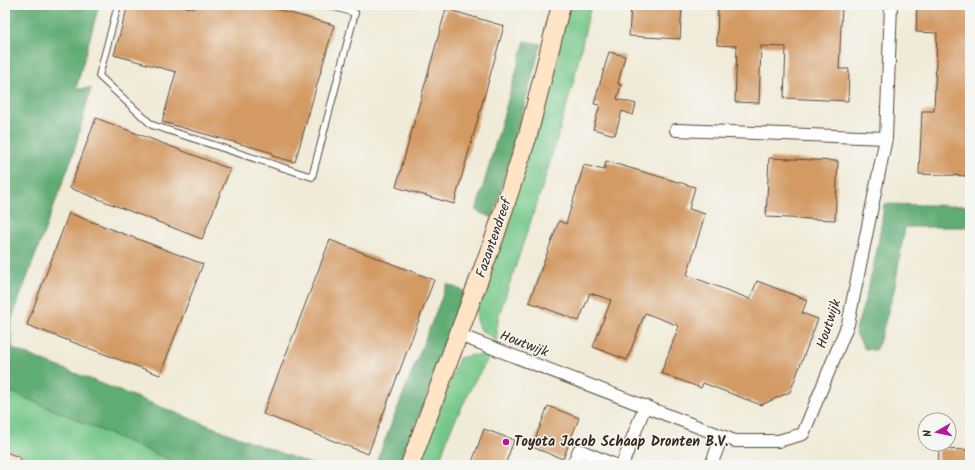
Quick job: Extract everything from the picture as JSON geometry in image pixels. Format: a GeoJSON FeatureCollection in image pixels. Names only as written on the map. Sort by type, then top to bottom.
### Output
{"type":"FeatureCollection","features":[{"type":"Feature","properties":{"kind":"street","name":"Fazantendreef"},"geometry":{"type":"LineString","coordinates":[[410,465],[495,236],[528,135],[561,5]]}},
{"type":"Feature","properties":{"kind":"street","name":"Houtwijk"},"geometry":{"type":"LineString","coordinates":[[459,335],[734,441],[778,441],[803,434],[848,324],[886,138],[891,5]]}},
{"type":"Feature","properties":{"kind":"street"},"geometry":{"type":"LineString","coordinates":[[676,130],[886,138]]}},
{"type":"Feature","properties":{"kind":"street"},"geometry":{"type":"LineString","coordinates":[[622,465],[645,406]]}},
{"type":"Feature","properties":{"kind":"street"},"geometry":{"type":"LineString","coordinates":[[711,465],[722,436]]}},
{"type":"Feature","properties":{"kind":"street"},"geometry":{"type":"LineString","coordinates":[[573,465],[579,450],[615,465]]}},
{"type":"Feature","properties":{"kind":"street"},"geometry":{"type":"LineString","coordinates":[[5,462],[13,465]]}},
{"type":"Feature","properties":{"kind":"lane"},"geometry":{"type":"LineString","coordinates":[[118,5],[99,76],[152,125],[312,177],[355,13],[328,5]]}},
{"type":"Feature","properties":{"kind":"green space"},"geometry":{"type":"Polygon","coordinates":[[[5,5],[99,5],[76,89],[91,88],[73,155],[12,318],[10,330],[13,349],[248,441],[314,465],[182,465],[5,389],[5,5]]]}},
{"type":"Feature","properties":{"kind":"green space"},"geometry":{"type":"Polygon","coordinates":[[[569,5],[591,5],[573,84],[544,182],[499,315],[497,341],[482,331],[478,326],[476,312],[569,5]]]}},
{"type":"Feature","properties":{"kind":"green space"},"geometry":{"type":"Polygon","coordinates":[[[525,41],[541,44],[493,218],[476,211],[525,41]]]}},
{"type":"Feature","properties":{"kind":"green space"},"geometry":{"type":"Polygon","coordinates":[[[884,204],[970,206],[970,227],[905,227],[894,291],[879,343],[875,350],[865,349],[855,332],[873,269],[884,204]]]}},
{"type":"Feature","properties":{"kind":"green space"},"geometry":{"type":"Polygon","coordinates":[[[447,284],[466,292],[433,381],[399,465],[375,465],[447,284]]]}},
{"type":"Feature","properties":{"kind":"green space"},"geometry":{"type":"Polygon","coordinates":[[[472,355],[490,356],[474,382],[450,431],[438,465],[418,465],[459,358],[472,355]]]}},
{"type":"Feature","properties":{"kind":"green space"},"geometry":{"type":"Polygon","coordinates":[[[5,389],[182,465],[36,465],[5,453],[5,389]]]}},
{"type":"Feature","properties":{"kind":"building"},"geometry":{"type":"Polygon","coordinates":[[[128,5],[180,5],[194,9],[195,5],[261,5],[334,25],[295,162],[272,156],[273,153],[162,122],[176,72],[114,55],[128,5]]]}},
{"type":"Feature","properties":{"kind":"building"},"geometry":{"type":"Polygon","coordinates":[[[631,5],[682,5],[680,39],[629,36],[631,5]]]}},
{"type":"Feature","properties":{"kind":"building"},"geometry":{"type":"Polygon","coordinates":[[[718,5],[842,5],[839,69],[849,69],[848,101],[784,98],[786,47],[761,46],[759,103],[735,102],[737,46],[717,45],[718,5]]]}},
{"type":"Feature","properties":{"kind":"building"},"geometry":{"type":"Polygon","coordinates":[[[917,5],[970,5],[970,176],[919,174],[922,111],[934,111],[937,33],[916,32],[917,5]]]}},
{"type":"Feature","properties":{"kind":"building"},"geometry":{"type":"Polygon","coordinates":[[[446,9],[504,26],[454,204],[396,187],[446,9]]]}},
{"type":"Feature","properties":{"kind":"building"},"geometry":{"type":"Polygon","coordinates":[[[609,52],[625,56],[618,84],[621,85],[617,99],[636,104],[633,115],[622,111],[615,135],[593,129],[600,105],[594,104],[609,52]]]}},
{"type":"Feature","properties":{"kind":"building"},"geometry":{"type":"Polygon","coordinates":[[[96,118],[230,169],[202,239],[70,188],[96,118]]]}},
{"type":"Feature","properties":{"kind":"building"},"geometry":{"type":"Polygon","coordinates":[[[769,158],[838,161],[835,220],[766,217],[769,158]]]}},
{"type":"Feature","properties":{"kind":"building"},"geometry":{"type":"Polygon","coordinates":[[[606,161],[695,187],[689,209],[705,214],[687,275],[750,299],[757,281],[807,300],[802,313],[818,319],[790,392],[761,405],[703,383],[701,388],[661,373],[679,326],[645,313],[627,360],[593,347],[611,300],[590,293],[579,321],[529,302],[559,221],[566,224],[584,165],[604,170],[606,161]]]}},
{"type":"Feature","properties":{"kind":"building"},"geometry":{"type":"Polygon","coordinates":[[[69,213],[203,264],[160,375],[27,325],[69,213]]]}},
{"type":"Feature","properties":{"kind":"building"},"geometry":{"type":"Polygon","coordinates":[[[330,240],[434,280],[368,454],[263,414],[330,240]]]}},
{"type":"Feature","properties":{"kind":"building"},"geometry":{"type":"Polygon","coordinates":[[[548,406],[579,418],[563,459],[532,447],[548,406]]]}},
{"type":"Feature","properties":{"kind":"building"},"geometry":{"type":"Polygon","coordinates":[[[484,429],[514,440],[505,465],[471,465],[484,429]]]}},
{"type":"Feature","properties":{"kind":"building"},"geometry":{"type":"Polygon","coordinates":[[[957,450],[970,450],[970,465],[938,465],[939,452],[957,452],[957,450]]]}},
{"type":"Feature","properties":{"kind":"place","name":"Toyota Jacob Schaap Dronten B.V."},"geometry":{"type":"Point","coordinates":[506,442]}}]}
